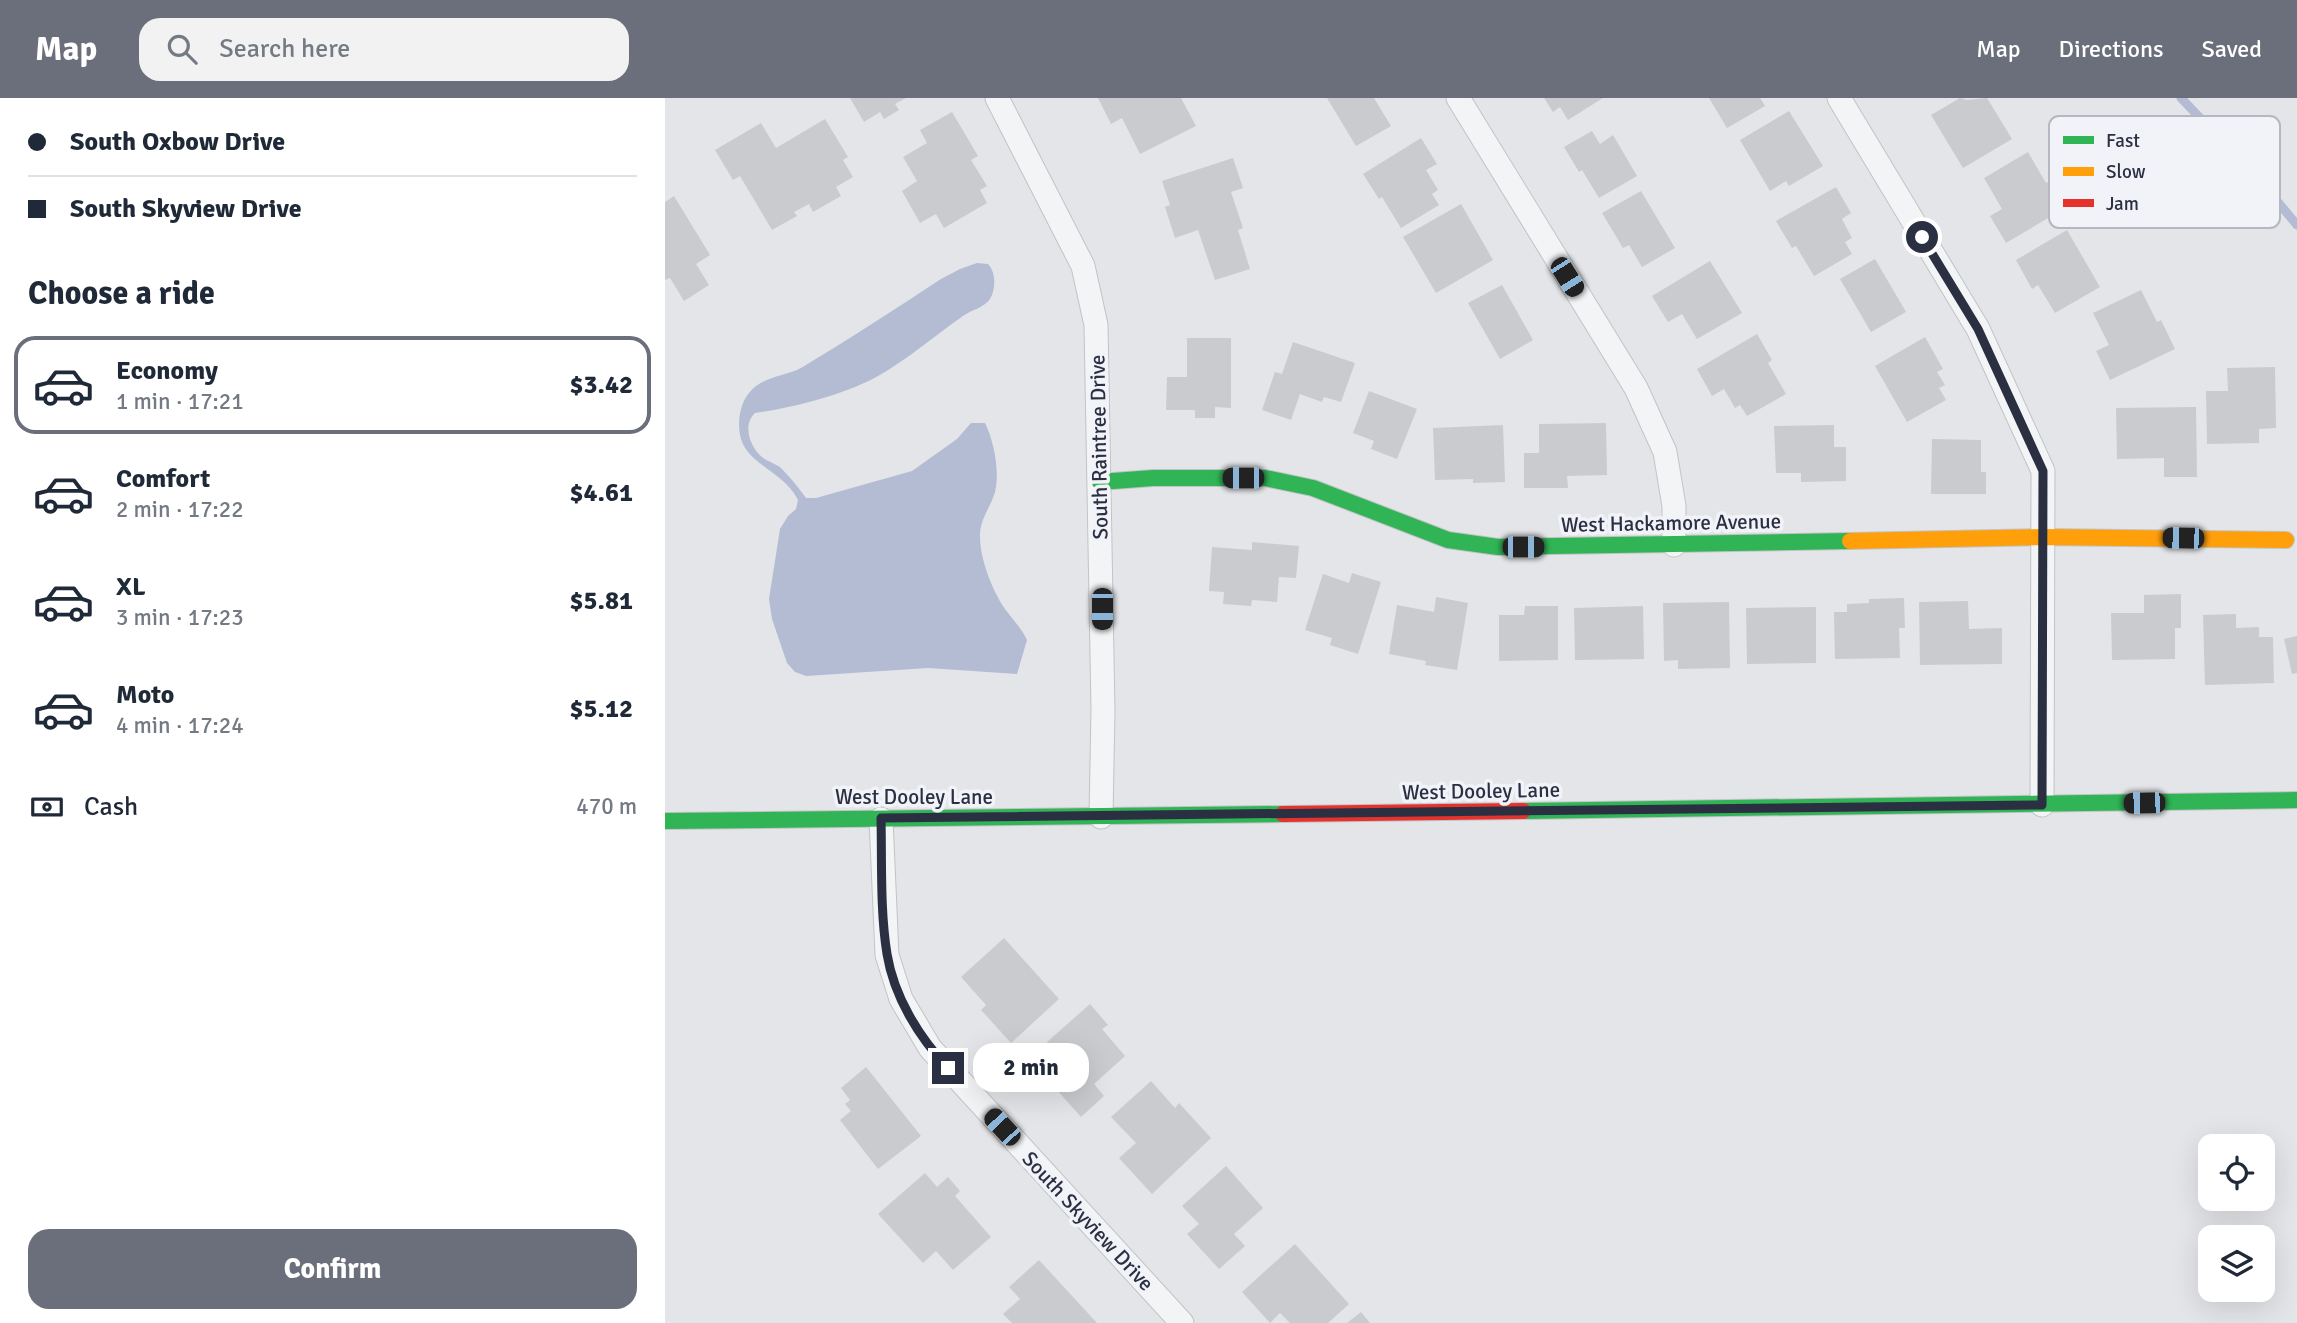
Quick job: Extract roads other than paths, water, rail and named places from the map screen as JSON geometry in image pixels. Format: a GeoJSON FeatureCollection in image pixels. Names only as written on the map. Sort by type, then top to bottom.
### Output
{"type":"FeatureCollection","features":[{"type":"Feature","properties":{"kind":"street","name":"South Raintree Drive"},"geometry":{"type":"LineString","coordinates":[[997,98],[1083,266],[1095,325],[1103,710],[1101,817]]}},
{"type":"Feature","properties":{"kind":"street"},"geometry":{"type":"LineString","coordinates":[[1458,98],[1636,388],[1665,452],[1674,506],[1674,545]]}},
{"type":"Feature","properties":{"kind":"street"},"geometry":{"type":"LineString","coordinates":[[1839,98],[1978,329],[2043,471],[2042,805]]}},
{"type":"Feature","properties":{"kind":"street","name":"West Hackamore Avenue"},"geometry":{"type":"LineString","coordinates":[[1100,482],[1153,478],[1265,478],[1313,488],[1448,540],[1498,547],[2044,537],[2286,540]]}},
{"type":"Feature","properties":{"kind":"street","name":"West Dooley Lane"},"geometry":{"type":"LineString","coordinates":[[665,821],[2297,800]]}},
{"type":"Feature","properties":{"kind":"street","name":"South Skyview Drive"},"geometry":{"type":"LineString","coordinates":[[881,818],[887,955],[901,999],[930,1048],[1182,1323]]}},
{"type":"Feature","properties":{"kind":"water"},"geometry":{"type":"Polygon","coordinates":[[[977,263],[988,264],[994,276],[992,295],[984,305],[963,316],[897,364],[870,380],[818,400],[755,413],[748,430],[751,442],[764,459],[781,468],[806,498],[816,498],[912,471],[957,439],[971,423],[985,423],[993,447],[997,475],[995,492],[981,528],[980,542],[987,573],[995,592],[1027,640],[1017,674],[928,668],[806,676],[795,672],[787,663],[772,619],[769,599],[780,529],[796,509],[798,500],[784,482],[745,448],[739,428],[743,403],[760,383],[801,368],[941,279],[977,263]]]}},
{"type":"Feature","properties":{"kind":"waterway"},"geometry":{"type":"LineString","coordinates":[[2181,98],[2198,116]]}},
{"type":"Feature","properties":{"kind":"waterway"},"geometry":{"type":"LineString","coordinates":[[2280,205],[2297,225]]}}]}
